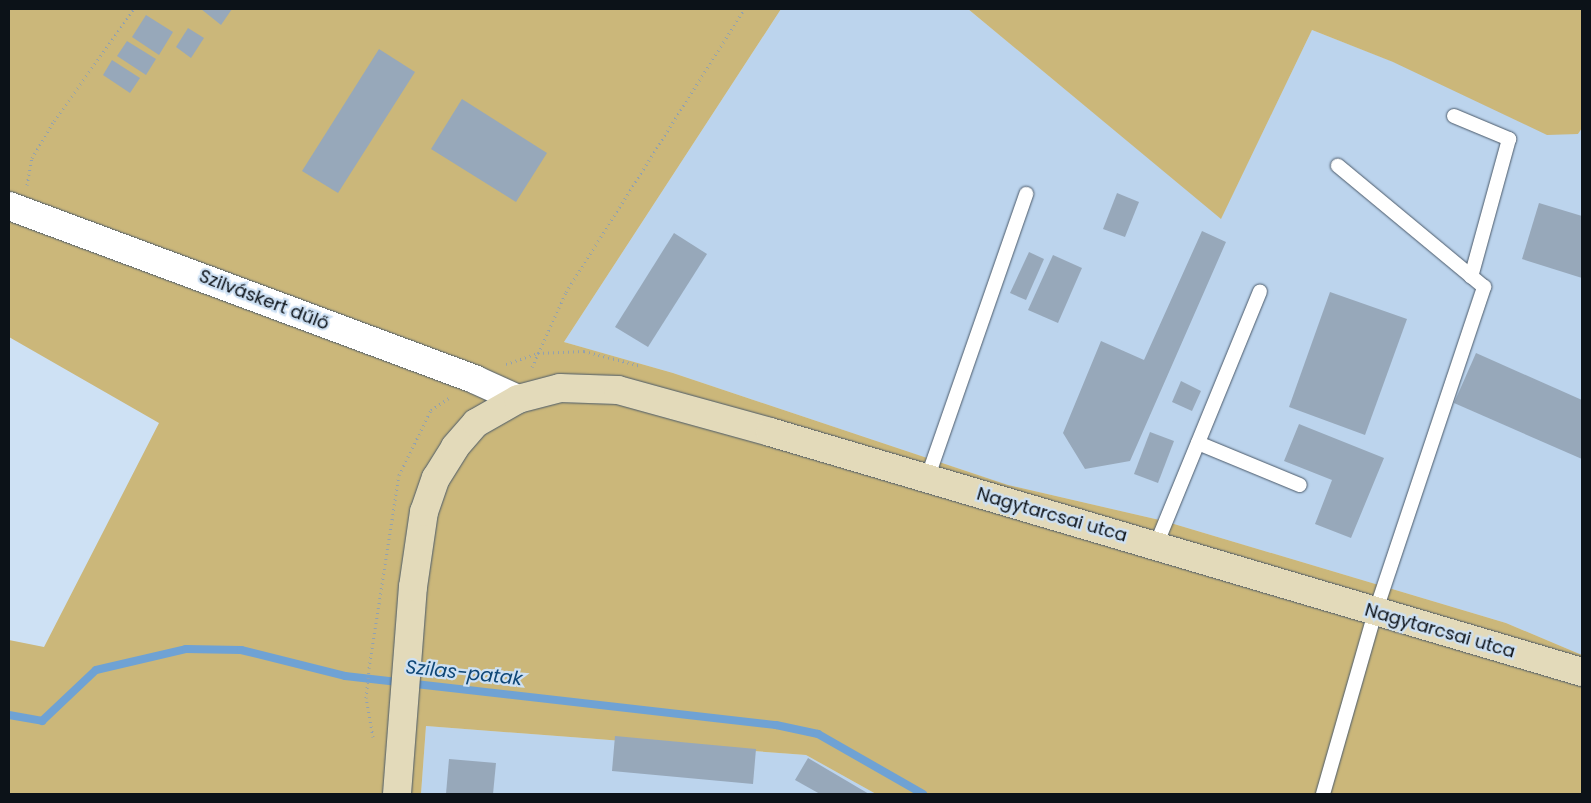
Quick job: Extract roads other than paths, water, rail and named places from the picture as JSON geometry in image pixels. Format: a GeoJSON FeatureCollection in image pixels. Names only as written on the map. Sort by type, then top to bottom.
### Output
{"type":"FeatureCollection","features":[{"type":"Feature","properties":{"kind":"main road","name":"Nagytarcsai utca"},"geometry":{"type":"LineString","coordinates":[[397,794],[412,587],[422,522],[436,478],[455,447],[476,423],[518,399],[560,388],[618,390],[1156,545],[1375,613],[1582,672]]}},
{"type":"Feature","properties":{"kind":"street","name":"Szilváskert dűlő"},"geometry":{"type":"LineString","coordinates":[[20,209],[518,399]]}},
{"type":"Feature","properties":{"kind":"lane"},"geometry":{"type":"LineString","coordinates":[[1454,116],[1509,139],[1471,276]]}},
{"type":"Feature","properties":{"kind":"lane"},"geometry":{"type":"LineString","coordinates":[[1323,794],[1375,613],[1484,287],[1338,166]]}},
{"type":"Feature","properties":{"kind":"lane"},"geometry":{"type":"LineString","coordinates":[[927,479],[1026,194]]}},
{"type":"Feature","properties":{"kind":"lane"},"geometry":{"type":"LineString","coordinates":[[1156,545],[1260,291]]}},
{"type":"Feature","properties":{"kind":"lane"},"geometry":{"type":"LineString","coordinates":[[1198,443],[1300,485]]}},
{"type":"Feature","properties":{"kind":"waterway","name":"Szilas-patak"},"geometry":{"type":"LineString","coordinates":[[9,715],[42,721],[96,670],[186,649],[241,650],[345,676],[776,725],[818,734],[923,794]]}}]}
